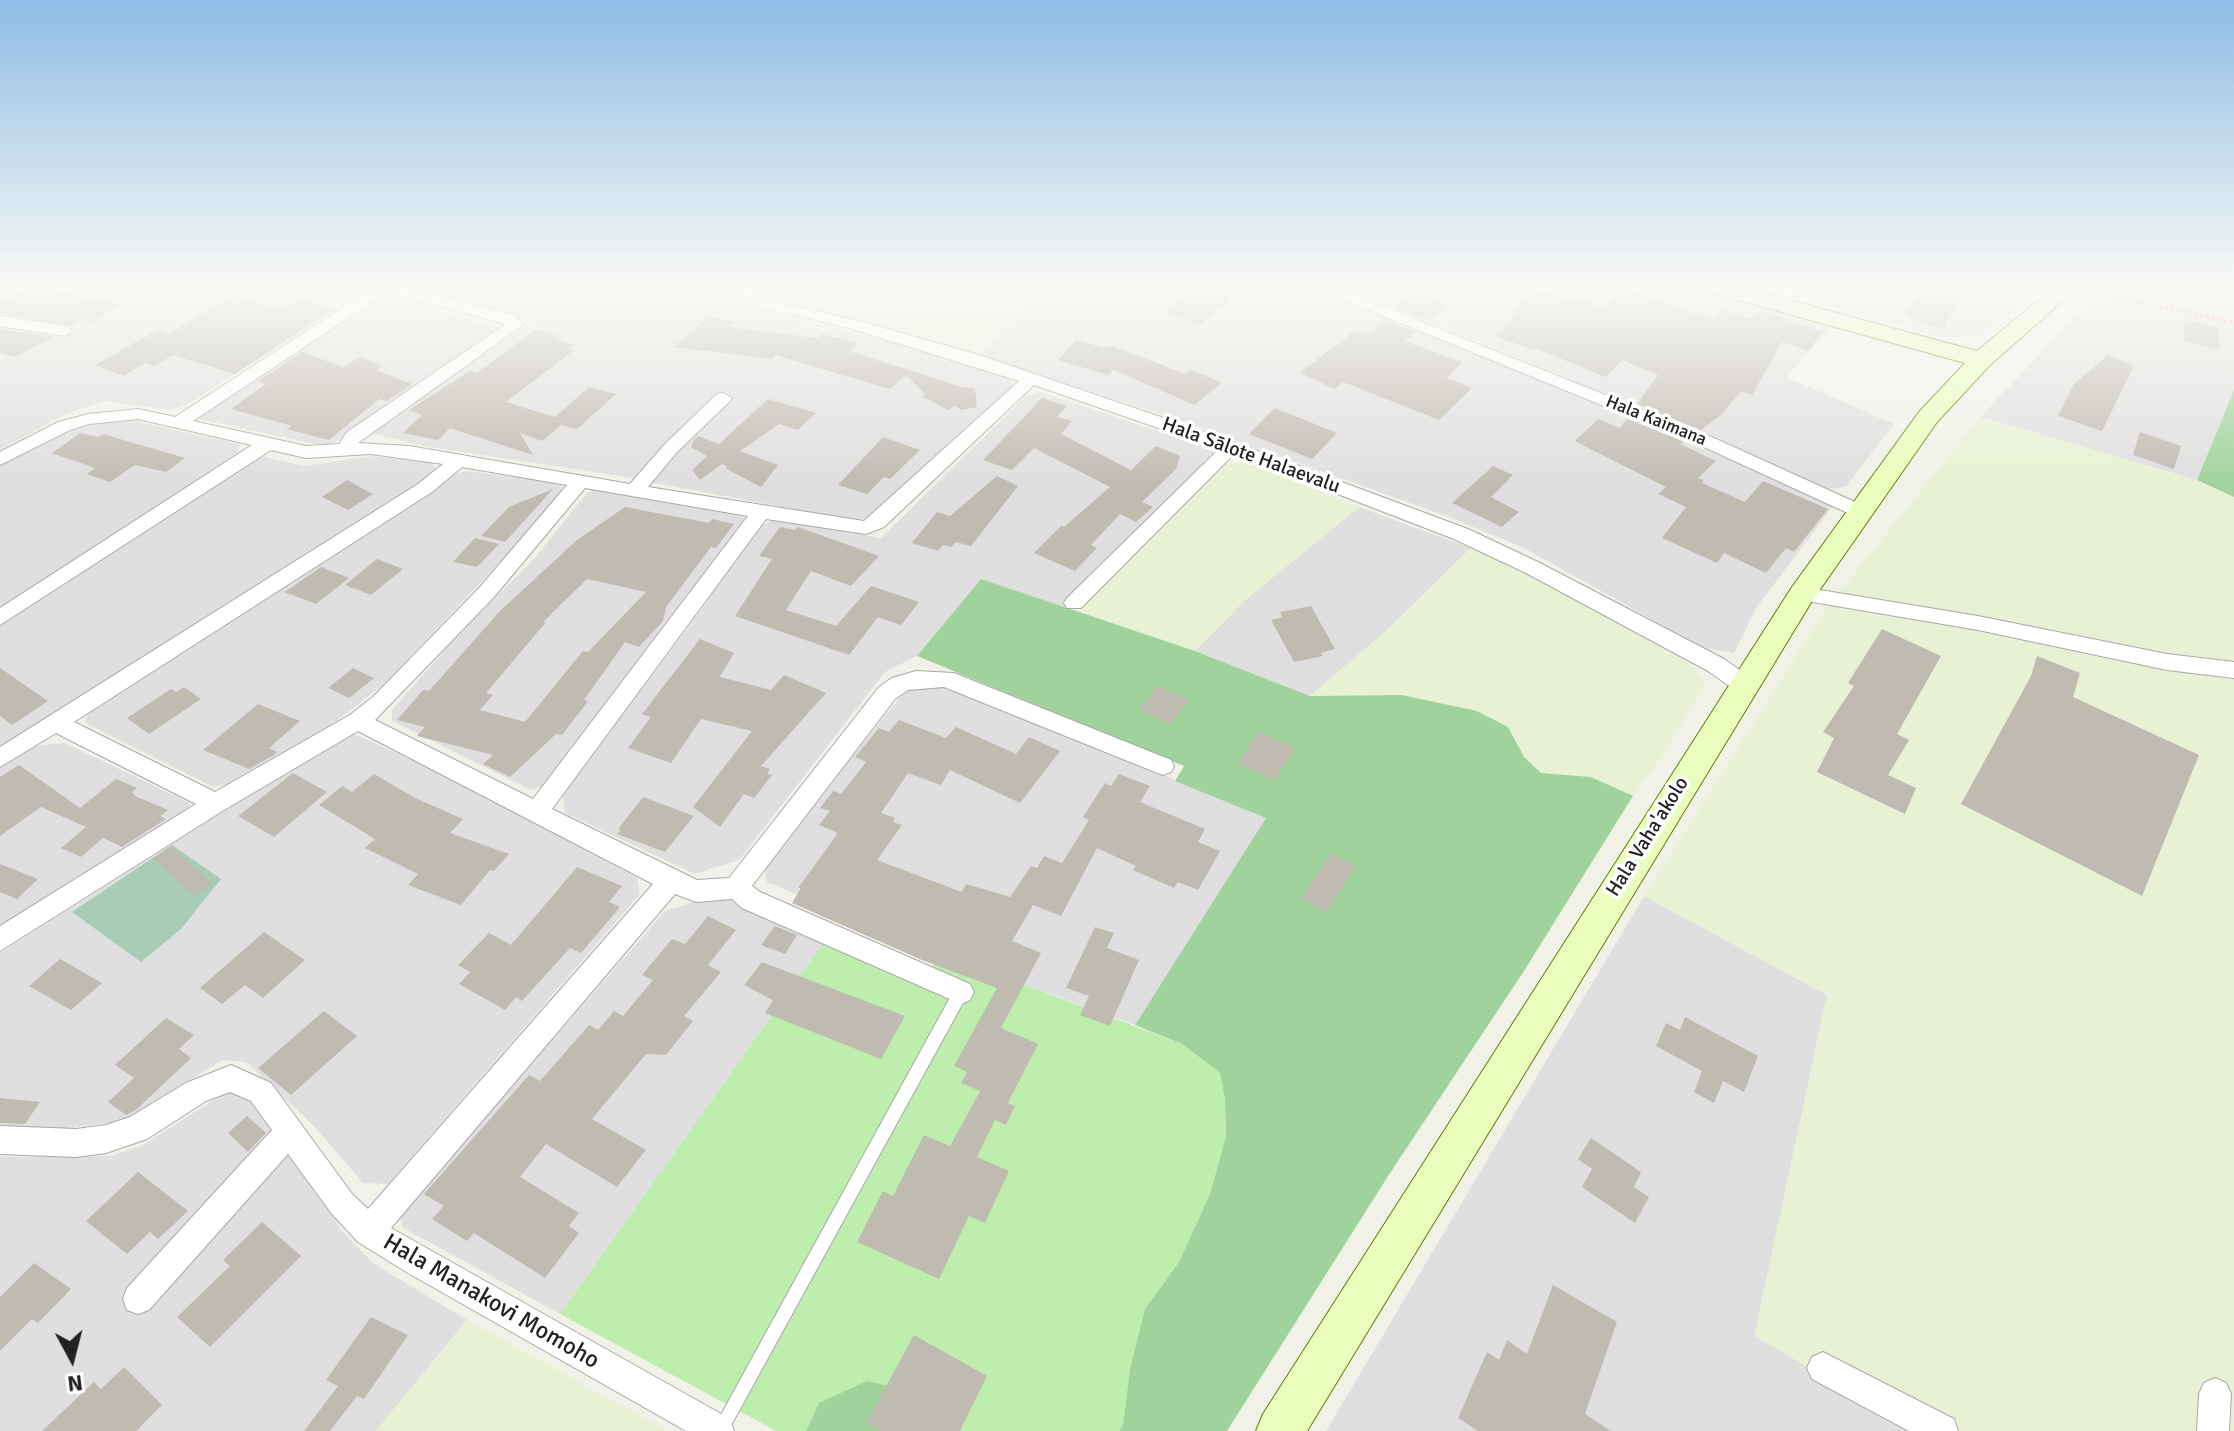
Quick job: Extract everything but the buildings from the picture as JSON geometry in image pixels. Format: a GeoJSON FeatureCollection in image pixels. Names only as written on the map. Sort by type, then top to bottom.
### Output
{"type":"FeatureCollection","features":[{"type":"Feature","properties":{"kind":"main road"},"geometry":{"type":"LineString","coordinates":[[1951,352],[1981,360]]}},
{"type":"Feature","properties":{"kind":"main road","name":"Hala Vaha'akolo"},"geometry":{"type":"LineString","coordinates":[[1280,1431],[1743,684],[1802,594],[1928,417],[1991,352]]}},
{"type":"Feature","properties":{"kind":"street"},"geometry":{"type":"LineString","coordinates":[[181,421],[286,352]]}},
{"type":"Feature","properties":{"kind":"street"},"geometry":{"type":"LineString","coordinates":[[344,451],[353,436],[476,352]]}},
{"type":"Feature","properties":{"kind":"street","name":"Hala Sālote Halaevalu"},"geometry":{"type":"LineString","coordinates":[[949,352],[1231,447],[1461,534],[1716,665],[1743,684]]}},
{"type":"Feature","properties":{"kind":"street","name":"Hala Kaimana"},"geometry":{"type":"LineString","coordinates":[[1483,352],[1710,443],[1859,511]]}},
{"type":"Feature","properties":{"kind":"street"},"geometry":{"type":"LineString","coordinates":[[0,459],[41,435],[88,419],[138,414],[181,421],[306,452],[387,449],[856,528],[877,523],[1031,379]]}},
{"type":"Feature","properties":{"kind":"street"},"geometry":{"type":"LineString","coordinates":[[635,490],[671,448],[723,398]]}},
{"type":"Feature","properties":{"kind":"street"},"geometry":{"type":"LineString","coordinates":[[0,618],[267,444]]}},
{"type":"Feature","properties":{"kind":"street"},"geometry":{"type":"LineString","coordinates":[[1074,603],[1231,447]]}},
{"type":"Feature","properties":{"kind":"street"},"geometry":{"type":"LineString","coordinates":[[0,758],[425,488],[458,461]]}},
{"type":"Feature","properties":{"kind":"street"},"geometry":{"type":"LineString","coordinates":[[0,940],[216,803],[358,721],[382,702],[487,592],[581,481]]}},
{"type":"Feature","properties":{"kind":"street"},"geometry":{"type":"LineString","coordinates":[[537,811],[762,511]]}},
{"type":"Feature","properties":{"kind":"street"},"geometry":{"type":"LineString","coordinates":[[1802,594],[1978,623],[2167,662],[2234,670]]}},
{"type":"Feature","properties":{"kind":"street"},"geometry":{"type":"LineString","coordinates":[[736,888],[887,693],[908,682],[946,679],[1163,766]]}},
{"type":"Feature","properties":{"kind":"street"},"geometry":{"type":"LineString","coordinates":[[358,721],[671,881],[696,891],[736,888],[751,900],[961,992]]}},
{"type":"Feature","properties":{"kind":"street"},"geometry":{"type":"LineString","coordinates":[[56,723],[216,803]]}},
{"type":"Feature","properties":{"kind":"street"},"geometry":{"type":"LineString","coordinates":[[369,1231],[671,881]]}},
{"type":"Feature","properties":{"kind":"street","name":"Hala Manakovi Momoho"},"geometry":{"type":"LineString","coordinates":[[0,1140],[76,1143],[106,1139],[137,1129],[196,1092],[231,1078],[261,1092],[342,1204],[369,1231],[719,1431]]}},
{"type":"Feature","properties":{"kind":"street"},"geometry":{"type":"LineString","coordinates":[[138,1299],[289,1132]]}},
{"type":"Feature","properties":{"kind":"street"},"geometry":{"type":"LineString","coordinates":[[1823,1368],[1942,1431]]}},
{"type":"Feature","properties":{"kind":"street"},"geometry":{"type":"LineString","coordinates":[[2213,1431],[2215,1394]]}},
{"type":"Feature","properties":{"kind":"lane"},"geometry":{"type":"LineString","coordinates":[[719,1431],[961,992]]}},
{"type":"Feature","properties":{"kind":"shaded area"},"geometry":{"type":"Polygon","coordinates":[[[0,352],[271,352],[186,405],[169,410],[104,401],[68,413],[0,450],[0,352]]]}},
{"type":"Feature","properties":{"kind":"shaded area"},"geometry":{"type":"Polygon","coordinates":[[[295,352],[471,352],[328,447],[195,418],[295,352]]]}},
{"type":"Feature","properties":{"kind":"shaded area"},"geometry":{"type":"Polygon","coordinates":[[[487,352],[922,352],[1010,379],[1014,387],[877,514],[857,521],[614,475],[423,446],[367,432],[487,352]]]}},
{"type":"Feature","properties":{"kind":"shaded area"},"geometry":{"type":"Polygon","coordinates":[[[982,352],[1474,352],[1697,442],[1833,506],[1756,608],[1734,653],[1703,648],[1524,548],[1449,517],[1179,420],[979,355],[982,352]]]}},
{"type":"Feature","properties":{"kind":"shaded area"},"geometry":{"type":"Polygon","coordinates":[[[1502,352],[1809,352],[1786,377],[1894,424],[1846,487],[1826,489],[1708,435],[1502,352]]]}},
{"type":"Feature","properties":{"kind":"shaded area"},"geometry":{"type":"Polygon","coordinates":[[[2042,352],[2234,352],[2234,390],[2197,480],[1981,417],[2042,352]]]}},
{"type":"Feature","properties":{"kind":"shaded area"},"geometry":{"type":"Polygon","coordinates":[[[1040,392],[1220,451],[1063,607],[981,579],[917,656],[885,672],[739,860],[695,874],[565,813],[563,794],[702,609],[757,527],[777,519],[881,538],[1026,396],[1040,392]]]}},
{"type":"Feature","properties":{"kind":"shaded area"},"geometry":{"type":"Polygon","coordinates":[[[125,419],[240,444],[236,458],[0,611],[0,465],[50,437],[77,427],[125,419]]]}},
{"type":"Feature","properties":{"kind":"shaded area"},"geometry":{"type":"Polygon","coordinates":[[[371,456],[433,463],[437,472],[0,749],[0,623],[244,464],[264,457],[305,466],[371,456]]]}},
{"type":"Feature","properties":{"kind":"shaded area"},"geometry":{"type":"Polygon","coordinates":[[[467,471],[552,482],[562,487],[560,499],[385,683],[333,724],[230,784],[213,787],[85,723],[91,707],[451,475],[467,471]]]}},
{"type":"Feature","properties":{"kind":"shaded area"},"geometry":{"type":"Polygon","coordinates":[[[596,488],[739,512],[745,520],[544,786],[531,790],[392,721],[392,710],[460,633],[534,559],[586,494],[596,488]]]}},
{"type":"Feature","properties":{"kind":"shaded area"},"geometry":{"type":"Polygon","coordinates":[[[1359,507],[1471,548],[1384,633],[1310,696],[1195,651],[1244,601],[1359,507]]]}},
{"type":"Feature","properties":{"kind":"shaded area"},"geometry":{"type":"Polygon","coordinates":[[[932,683],[950,687],[1267,818],[1135,1025],[909,942],[767,882],[764,870],[907,689],[932,683]]]}},
{"type":"Feature","properties":{"kind":"shaded area"},"geometry":{"type":"Polygon","coordinates":[[[354,734],[446,775],[637,878],[640,894],[388,1184],[363,1183],[314,1126],[246,1062],[222,1060],[126,1121],[30,1132],[0,1130],[0,953],[344,735],[354,734]]]}},
{"type":"Feature","properties":{"kind":"shaded area"},"geometry":{"type":"Polygon","coordinates":[[[65,743],[190,803],[184,817],[0,932],[0,767],[33,746],[65,743]]]}},
{"type":"Feature","properties":{"kind":"shaded area"},"geometry":{"type":"Polygon","coordinates":[[[1644,896],[1827,995],[1755,1336],[1919,1431],[1326,1431],[1644,896]]]}},
{"type":"Feature","properties":{"kind":"shaded area"},"geometry":{"type":"Polygon","coordinates":[[[733,898],[826,939],[560,1314],[402,1227],[401,1214],[665,911],[697,901],[733,898]]]}},
{"type":"Feature","properties":{"kind":"shaded area"},"geometry":{"type":"Polygon","coordinates":[[[230,1093],[251,1100],[296,1159],[341,1230],[373,1263],[467,1320],[376,1431],[0,1431],[0,1157],[111,1156],[143,1145],[215,1099],[230,1093]]]}},
{"type":"Feature","properties":{"kind":"green space"},"geometry":{"type":"Polygon","coordinates":[[[2234,390],[2234,497],[2197,480],[2234,390]]]}},
{"type":"Feature","properties":{"kind":"green space"},"geometry":{"type":"Polygon","coordinates":[[[1981,417],[2197,480],[2234,497],[2234,1431],[1919,1431],[1754,1336],[1827,995],[1644,896],[1828,606],[1981,417]]]}},
{"type":"Feature","properties":{"kind":"green space"},"geometry":{"type":"Polygon","coordinates":[[[1246,462],[1359,507],[1244,601],[1195,651],[1078,612],[1228,463],[1246,462]]]}},
{"type":"Feature","properties":{"kind":"green space"},"geometry":{"type":"Polygon","coordinates":[[[1471,548],[1525,570],[1612,618],[1692,666],[1705,684],[1661,758],[1633,796],[1591,777],[1541,773],[1524,757],[1508,727],[1477,711],[1402,695],[1310,696],[1384,633],[1471,548]]]}},
{"type":"Feature","properties":{"kind":"green space"},"geometry":{"type":"Polygon","coordinates":[[[981,579],[1195,651],[1310,696],[1402,695],[1477,711],[1508,727],[1524,757],[1541,773],[1591,777],[1633,796],[1524,971],[1390,1173],[1227,1431],[1119,1431],[1123,1425],[1130,1369],[1145,1309],[1179,1262],[1210,1194],[1226,1136],[1225,1100],[1220,1073],[1182,1044],[1135,1025],[1266,818],[1175,781],[1184,766],[917,656],[981,579]]]}},
{"type":"Feature","properties":{"kind":"green space"},"geometry":{"type":"Polygon","coordinates":[[[172,845],[221,879],[181,929],[141,962],[72,912],[172,845]]]}},
{"type":"Feature","properties":{"kind":"green space"},"geometry":{"type":"Polygon","coordinates":[[[826,939],[925,979],[940,953],[1182,1044],[1220,1073],[1225,1100],[1226,1136],[1210,1194],[1179,1262],[1145,1309],[1130,1369],[1123,1425],[1119,1431],[958,1431],[819,1403],[806,1431],[776,1431],[560,1314],[826,939]]]}},
{"type":"Feature","properties":{"kind":"green space"},"geometry":{"type":"Polygon","coordinates":[[[467,1320],[668,1431],[376,1431],[467,1320]]]}},
{"type":"Feature","properties":{"kind":"green space"},"geometry":{"type":"Polygon","coordinates":[[[867,1381],[923,1394],[958,1431],[806,1431],[819,1403],[867,1381]]]}}]}
